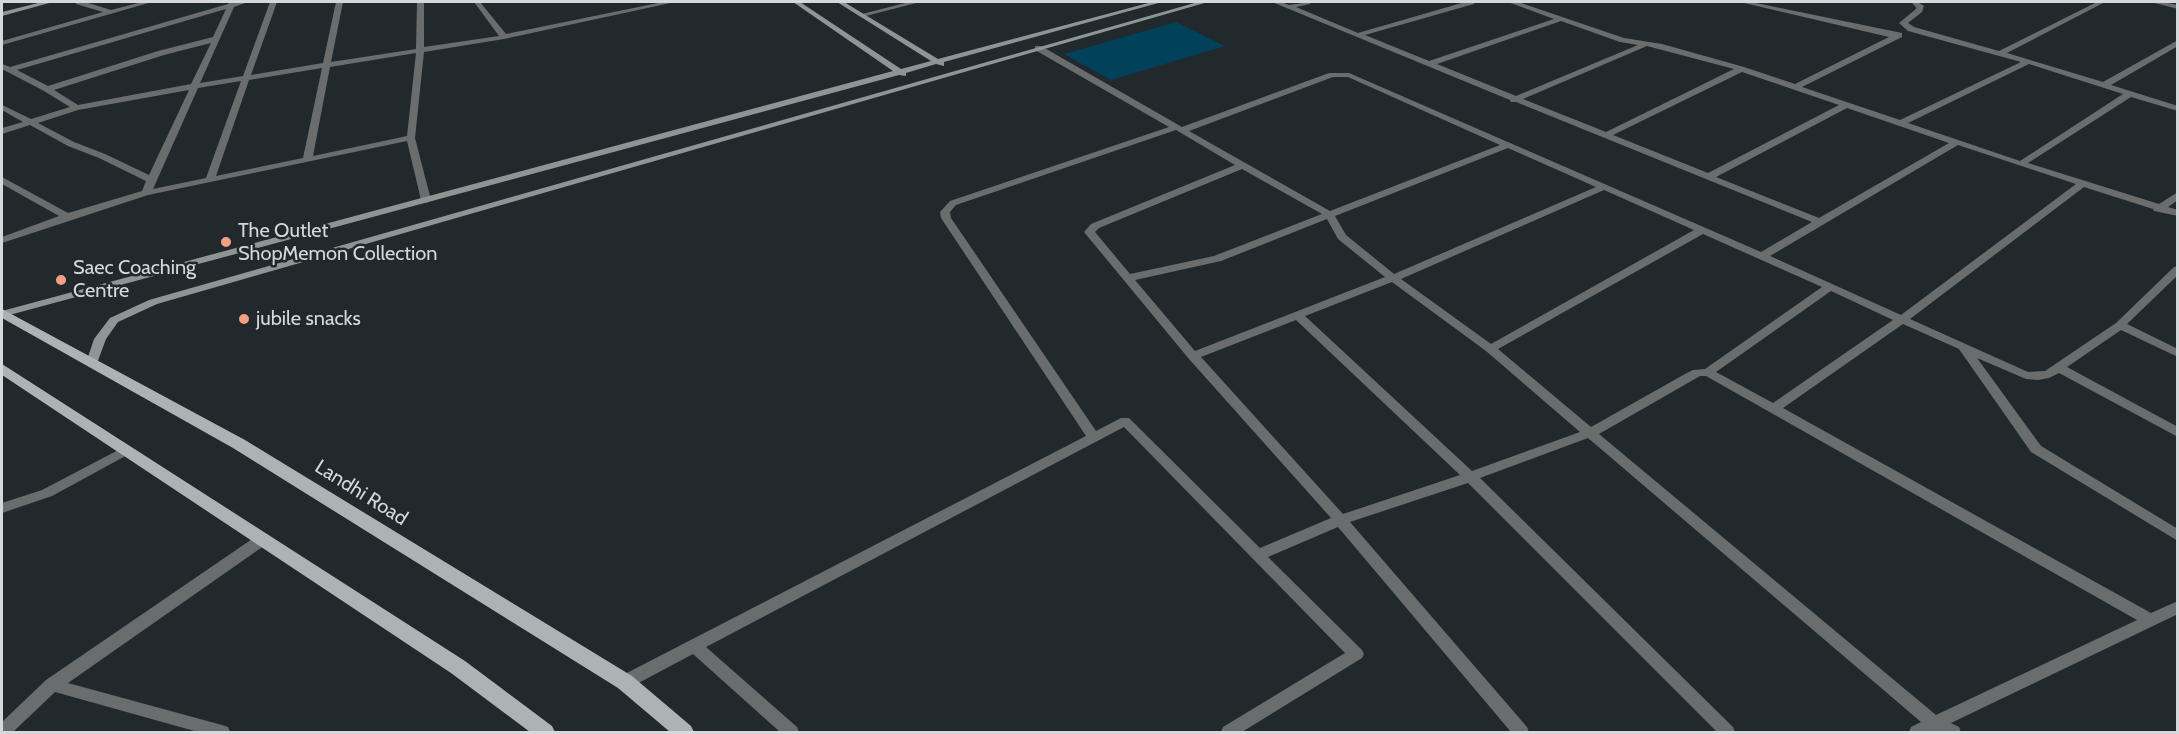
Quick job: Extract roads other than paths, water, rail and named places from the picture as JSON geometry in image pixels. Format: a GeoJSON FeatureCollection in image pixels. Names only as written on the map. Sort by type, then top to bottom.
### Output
{"type":"FeatureCollection","features":[{"type":"Feature","properties":{"kind":"main road"},"geometry":{"type":"LineString","coordinates":[[2,14],[49,2]]}},
{"type":"Feature","properties":{"kind":"main road"},"geometry":{"type":"LineString","coordinates":[[796,2],[913,83]]}},
{"type":"Feature","properties":{"kind":"main road"},"geometry":{"type":"LineString","coordinates":[[840,2],[953,72]]}},
{"type":"Feature","properties":{"kind":"main road"},"geometry":{"type":"LineString","coordinates":[[3,314],[1154,2]]}},
{"type":"Feature","properties":{"kind":"main road"},"geometry":{"type":"LineString","coordinates":[[92,363],[100,339],[114,320],[153,302],[913,83],[1204,2]]}},
{"type":"Feature","properties":{"kind":"main road","name":"Landhi Road"},"geometry":{"type":"LineString","coordinates":[[3,314],[238,444],[625,682],[684,732]]}},
{"type":"Feature","properties":{"kind":"main road"},"geometry":{"type":"LineString","coordinates":[[2,369],[458,667],[545,732]]}},
{"type":"Feature","properties":{"kind":"street"},"geometry":{"type":"LineString","coordinates":[[79,2],[110,12]]}},
{"type":"Feature","properties":{"kind":"street"},"geometry":{"type":"LineString","coordinates":[[2,44],[148,2]]}},
{"type":"Feature","properties":{"kind":"street"},"geometry":{"type":"LineString","coordinates":[[5,68],[233,3],[244,2]]}},
{"type":"Feature","properties":{"kind":"street"},"geometry":{"type":"LineString","coordinates":[[210,179],[273,2]]}},
{"type":"Feature","properties":{"kind":"street"},"geometry":{"type":"LineString","coordinates":[[308,158],[339,2]]}},
{"type":"Feature","properties":{"kind":"street"},"geometry":{"type":"LineString","coordinates":[[420,2],[420,50],[411,138],[426,200]]}},
{"type":"Feature","properties":{"kind":"street"},"geometry":{"type":"LineString","coordinates":[[477,2],[504,37]]}},
{"type":"Feature","properties":{"kind":"street"},"geometry":{"type":"LineString","coordinates":[[2,131],[77,108],[246,77],[504,37],[671,2]]}},
{"type":"Feature","properties":{"kind":"street"},"geometry":{"type":"LineString","coordinates":[[862,15],[916,2]]}},
{"type":"Feature","properties":{"kind":"street"},"geometry":{"type":"LineString","coordinates":[[1276,2],[1820,222]]}},
{"type":"Feature","properties":{"kind":"street"},"geometry":{"type":"LineString","coordinates":[[1289,7],[1307,2]]}},
{"type":"Feature","properties":{"kind":"street"},"geometry":{"type":"LineString","coordinates":[[1358,35],[1471,2]]}},
{"type":"Feature","properties":{"kind":"street"},"geometry":{"type":"LineString","coordinates":[[1512,2],[1623,40],[1647,44],[1741,69],[2020,164],[2158,209],[2178,213]]}},
{"type":"Feature","properties":{"kind":"street"},"geometry":{"type":"LineString","coordinates":[[1744,2],[1896,36]]}},
{"type":"Feature","properties":{"kind":"street"},"geometry":{"type":"LineString","coordinates":[[1914,2],[1920,6],[1919,10],[1903,22],[1911,29],[2027,62],[2178,110]]}},
{"type":"Feature","properties":{"kind":"street"},"geometry":{"type":"LineString","coordinates":[[2000,54],[2102,2]]}},
{"type":"Feature","properties":{"kind":"street"},"geometry":{"type":"LineString","coordinates":[[2155,2],[2178,7]]}},
{"type":"Feature","properties":{"kind":"street"},"geometry":{"type":"LineString","coordinates":[[146,193],[233,3]]}},
{"type":"Feature","properties":{"kind":"street"},"geometry":{"type":"LineString","coordinates":[[1429,64],[1560,19]]}},
{"type":"Feature","properties":{"kind":"street"},"geometry":{"type":"LineString","coordinates":[[1796,87],[1911,29]]}},
{"type":"Feature","properties":{"kind":"street"},"geometry":{"type":"LineString","coordinates":[[47,89],[161,53],[216,39]]}},
{"type":"Feature","properties":{"kind":"street"},"geometry":{"type":"LineString","coordinates":[[2103,86],[2178,42]]}},
{"type":"Feature","properties":{"kind":"street"},"geometry":{"type":"LineString","coordinates":[[1514,100],[1647,44]]}},
{"type":"Feature","properties":{"kind":"street"},"geometry":{"type":"LineString","coordinates":[[1038,48],[1330,215],[1342,237],[1393,278],[1490,349],[1935,724],[1953,732]]}},
{"type":"Feature","properties":{"kind":"street"},"geometry":{"type":"LineString","coordinates":[[1901,123],[2027,62]]}},
{"type":"Feature","properties":{"kind":"street"},"geometry":{"type":"LineString","coordinates":[[5,68],[47,89],[77,108]]}},
{"type":"Feature","properties":{"kind":"street"},"geometry":{"type":"LineString","coordinates":[[1605,136],[1741,69]]}},
{"type":"Feature","properties":{"kind":"street"},"geometry":{"type":"LineString","coordinates":[[1094,438],[946,218],[945,212],[952,204],[1340,74],[1349,75],[1762,256],[2026,375],[2049,374],[2120,325],[2178,270]]}},
{"type":"Feature","properties":{"kind":"street"},"geometry":{"type":"LineString","coordinates":[[2020,164],[2129,94]]}},
{"type":"Feature","properties":{"kind":"street"},"geometry":{"type":"LineString","coordinates":[[1708,177],[1846,105]]}},
{"type":"Feature","properties":{"kind":"street"},"geometry":{"type":"LineString","coordinates":[[2,107],[153,181]]}},
{"type":"Feature","properties":{"kind":"street"},"geometry":{"type":"LineString","coordinates":[[2,240],[146,193],[411,138]]}},
{"type":"Feature","properties":{"kind":"street"},"geometry":{"type":"LineString","coordinates":[[1762,256],[1957,142]]}},
{"type":"Feature","properties":{"kind":"street"},"geometry":{"type":"LineString","coordinates":[[1128,278],[1217,259],[1507,145]]}},
{"type":"Feature","properties":{"kind":"street"},"geometry":{"type":"LineString","coordinates":[[1243,165],[1090,230],[1091,237],[1193,356],[1340,520],[1521,732]]}},
{"type":"Feature","properties":{"kind":"street"},"geometry":{"type":"LineString","coordinates":[[2,180],[67,217]]}},
{"type":"Feature","properties":{"kind":"street"},"geometry":{"type":"LineString","coordinates":[[1774,408],[1902,319],[2082,184]]}},
{"type":"Feature","properties":{"kind":"street"},"geometry":{"type":"LineString","coordinates":[[1193,356],[1393,278],[1603,187]]}},
{"type":"Feature","properties":{"kind":"street"},"geometry":{"type":"LineString","coordinates":[[2158,209],[2178,195]]}},
{"type":"Feature","properties":{"kind":"street"},"geometry":{"type":"LineString","coordinates":[[1490,349],[1702,230]]}},
{"type":"Feature","properties":{"kind":"street"},"geometry":{"type":"LineString","coordinates":[[1258,555],[1340,520],[1470,477],[1590,433],[1689,377],[1697,373],[1708,372],[1830,286]]}},
{"type":"Feature","properties":{"kind":"street"},"geometry":{"type":"LineString","coordinates":[[1298,315],[1470,477],[1727,732]]}},
{"type":"Feature","properties":{"kind":"street"},"geometry":{"type":"LineString","coordinates":[[2120,325],[2178,354]]}},
{"type":"Feature","properties":{"kind":"street"},"geometry":{"type":"LineString","coordinates":[[1963,347],[2036,448],[2178,536]]}},
{"type":"Feature","properties":{"kind":"street"},"geometry":{"type":"LineString","coordinates":[[2058,367],[2178,433]]}},
{"type":"Feature","properties":{"kind":"street"},"geometry":{"type":"LineString","coordinates":[[1708,372],[2151,620]]}},
{"type":"Feature","properties":{"kind":"street"},"geometry":{"type":"LineString","coordinates":[[625,682],[1125,421],[1356,654],[1229,732]]}},
{"type":"Feature","properties":{"kind":"street"},"geometry":{"type":"LineString","coordinates":[[2,508],[47,493],[126,450]]}},
{"type":"Feature","properties":{"kind":"street"},"geometry":{"type":"LineString","coordinates":[[2,732],[52,686],[263,539]]}},
{"type":"Feature","properties":{"kind":"street"},"geometry":{"type":"LineString","coordinates":[[1917,732],[2178,607]]}},
{"type":"Feature","properties":{"kind":"street"},"geometry":{"type":"LineString","coordinates":[[694,646],[791,732]]}},
{"type":"Feature","properties":{"kind":"street"},"geometry":{"type":"LineString","coordinates":[[52,686],[222,732]]}},
{"type":"Feature","properties":{"kind":"place","name":"The Outlet ShopMemon Collection"},"geometry":{"type":"Point","coordinates":[226,242]}},
{"type":"Feature","properties":{"kind":"place","name":"Saec Coaching Centre"},"geometry":{"type":"Point","coordinates":[61,280]}},
{"type":"Feature","properties":{"kind":"place","name":"jubile snacks"},"geometry":{"type":"Point","coordinates":[244,319]}}]}
